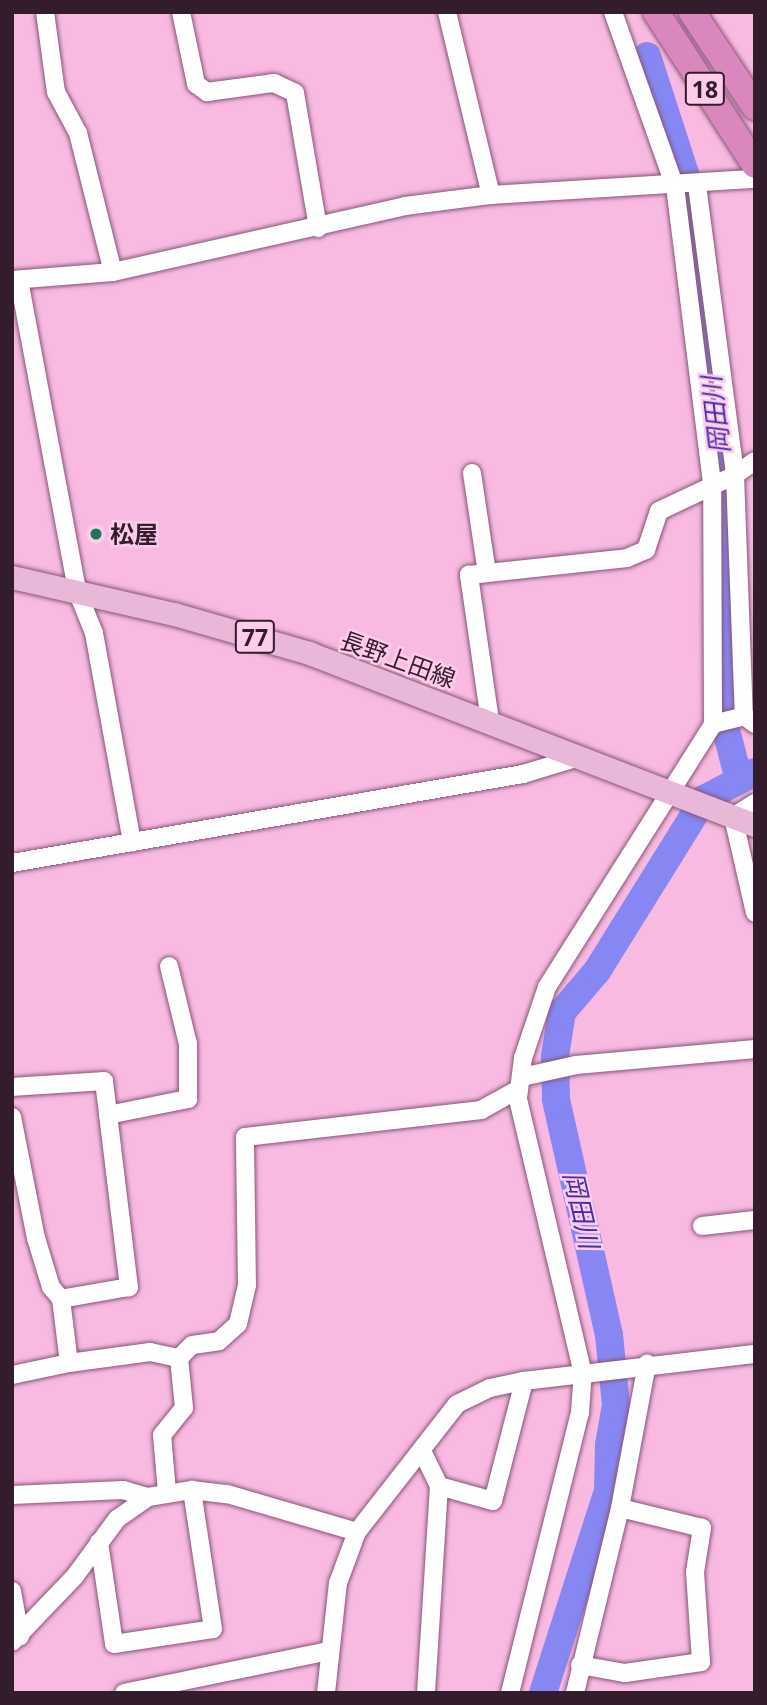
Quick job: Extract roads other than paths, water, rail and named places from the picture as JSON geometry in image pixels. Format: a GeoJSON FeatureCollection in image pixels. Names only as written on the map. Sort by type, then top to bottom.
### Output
{"type":"FeatureCollection","features":[{"type":"Feature","properties":{"kind":"highway","name":"18"},"geometry":{"type":"LineString","coordinates":[[656,12],[755,165]]}},
{"type":"Feature","properties":{"kind":"highway","name":"18"},"geometry":{"type":"LineString","coordinates":[[692,12],[755,107]]}},
{"type":"Feature","properties":{"kind":"main road","name":"長野上田線"},"geometry":{"type":"LineString","coordinates":[[12,577],[77,591],[309,653],[744,821]]}},
{"type":"Feature","properties":{"kind":"street"},"geometry":{"type":"LineString","coordinates":[[45,12],[56,92],[78,133],[113,272]]}},
{"type":"Feature","properties":{"kind":"street"},"geometry":{"type":"LineString","coordinates":[[181,12],[196,84],[207,92],[274,83],[295,93],[318,228]]}},
{"type":"Feature","properties":{"kind":"street"},"geometry":{"type":"LineString","coordinates":[[447,12],[491,195]]}},
{"type":"Feature","properties":{"kind":"street"},"geometry":{"type":"LineString","coordinates":[[510,1693],[588,1373],[517,1098],[523,1058],[547,987],[672,792],[734,721],[724,479],[688,186],[613,12]]}},
{"type":"Feature","properties":{"kind":"street"},"geometry":{"type":"LineString","coordinates":[[132,843],[94,633],[77,591],[15,280],[113,272],[318,228],[405,206],[491,195],[688,186],[755,179]]}},
{"type":"Feature","properties":{"kind":"street"},"geometry":{"type":"LineString","coordinates":[[490,721],[469,575],[627,558],[646,550],[659,511],[755,461]]}},
{"type":"Feature","properties":{"kind":"street"},"geometry":{"type":"LineString","coordinates":[[472,473],[487,573]]}},
{"type":"Feature","properties":{"kind":"street"},"geometry":{"type":"LineString","coordinates":[[724,479],[734,721]]}},
{"type":"Feature","properties":{"kind":"street"},"geometry":{"type":"LineString","coordinates":[[12,863],[523,774],[576,758]]}},
{"type":"Feature","properties":{"kind":"street"},"geometry":{"type":"LineString","coordinates":[[755,803],[744,821],[755,914]]}},
{"type":"Feature","properties":{"kind":"street"},"geometry":{"type":"LineString","coordinates":[[108,1115],[188,1099],[188,1044],[169,966]]}},
{"type":"Feature","properties":{"kind":"street"},"geometry":{"type":"LineString","coordinates":[[179,1358],[192,1346],[219,1341],[238,1324],[247,1286],[245,1137],[481,1110],[520,1083],[576,1065],[755,1049]]}},
{"type":"Feature","properties":{"kind":"street"},"geometry":{"type":"LineString","coordinates":[[12,1087],[104,1082],[129,1287],[61,1299]]}},
{"type":"Feature","properties":{"kind":"street"},"geometry":{"type":"LineString","coordinates":[[12,1117],[15,1156],[40,1251],[51,1287],[61,1299],[69,1363]]}},
{"type":"Feature","properties":{"kind":"street"},"geometry":{"type":"LineString","coordinates":[[702,1226],[755,1220]]}},
{"type":"Feature","properties":{"kind":"street"},"geometry":{"type":"LineString","coordinates":[[12,1375],[69,1363],[150,1352],[179,1358]]}},
{"type":"Feature","properties":{"kind":"street"},"geometry":{"type":"LineString","coordinates":[[326,1693],[328,1651],[338,1583],[357,1532],[423,1453],[457,1404],[490,1388],[524,1381],[755,1354]]}},
{"type":"Feature","properties":{"kind":"street"},"geometry":{"type":"LineString","coordinates":[[167,1492],[162,1435],[184,1408],[179,1358]]}},
{"type":"Feature","properties":{"kind":"street"},"geometry":{"type":"LineString","coordinates":[[575,1693],[620,1508],[640,1366]]}},
{"type":"Feature","properties":{"kind":"street"},"geometry":{"type":"LineString","coordinates":[[439,1486],[493,1500],[524,1381]]}},
{"type":"Feature","properties":{"kind":"street"},"geometry":{"type":"LineString","coordinates":[[423,1453],[439,1486],[426,1693]]}},
{"type":"Feature","properties":{"kind":"street"},"geometry":{"type":"LineString","coordinates":[[12,1495],[123,1489],[148,1497]]}},
{"type":"Feature","properties":{"kind":"street"},"geometry":{"type":"LineString","coordinates":[[99,1542],[114,1644],[214,1629],[192,1490]]}},
{"type":"Feature","properties":{"kind":"street"},"geometry":{"type":"LineString","coordinates":[[16,1639],[117,1519],[148,1497],[192,1490],[272,1504],[357,1532]]}},
{"type":"Feature","properties":{"kind":"street"},"geometry":{"type":"LineString","coordinates":[[580,1665],[625,1673],[701,1662],[695,1572],[702,1528],[620,1508]]}},
{"type":"Feature","properties":{"kind":"street"},"geometry":{"type":"LineString","coordinates":[[12,1591],[16,1639]]}},
{"type":"Feature","properties":{"kind":"street"},"geometry":{"type":"LineString","coordinates":[[132,1692],[328,1651]]}},
{"type":"Feature","properties":{"kind":"waterway","name":"岡田川"},"geometry":{"type":"LineString","coordinates":[[647,56],[685,174],[696,249],[726,495],[733,624],[726,730],[739,780]]}},
{"type":"Feature","properties":{"kind":"waterway","name":"岡田川"},"geometry":{"type":"LineString","coordinates":[[543,1693],[608,1490],[609,1445],[616,1405],[609,1335],[556,1099],[555,1056],[562,1012],[597,971],[704,799],[755,772]]}},
{"type":"Feature","properties":{"kind":"place","name":"松屋"},"geometry":{"type":"Point","coordinates":[96,534]}}]}
